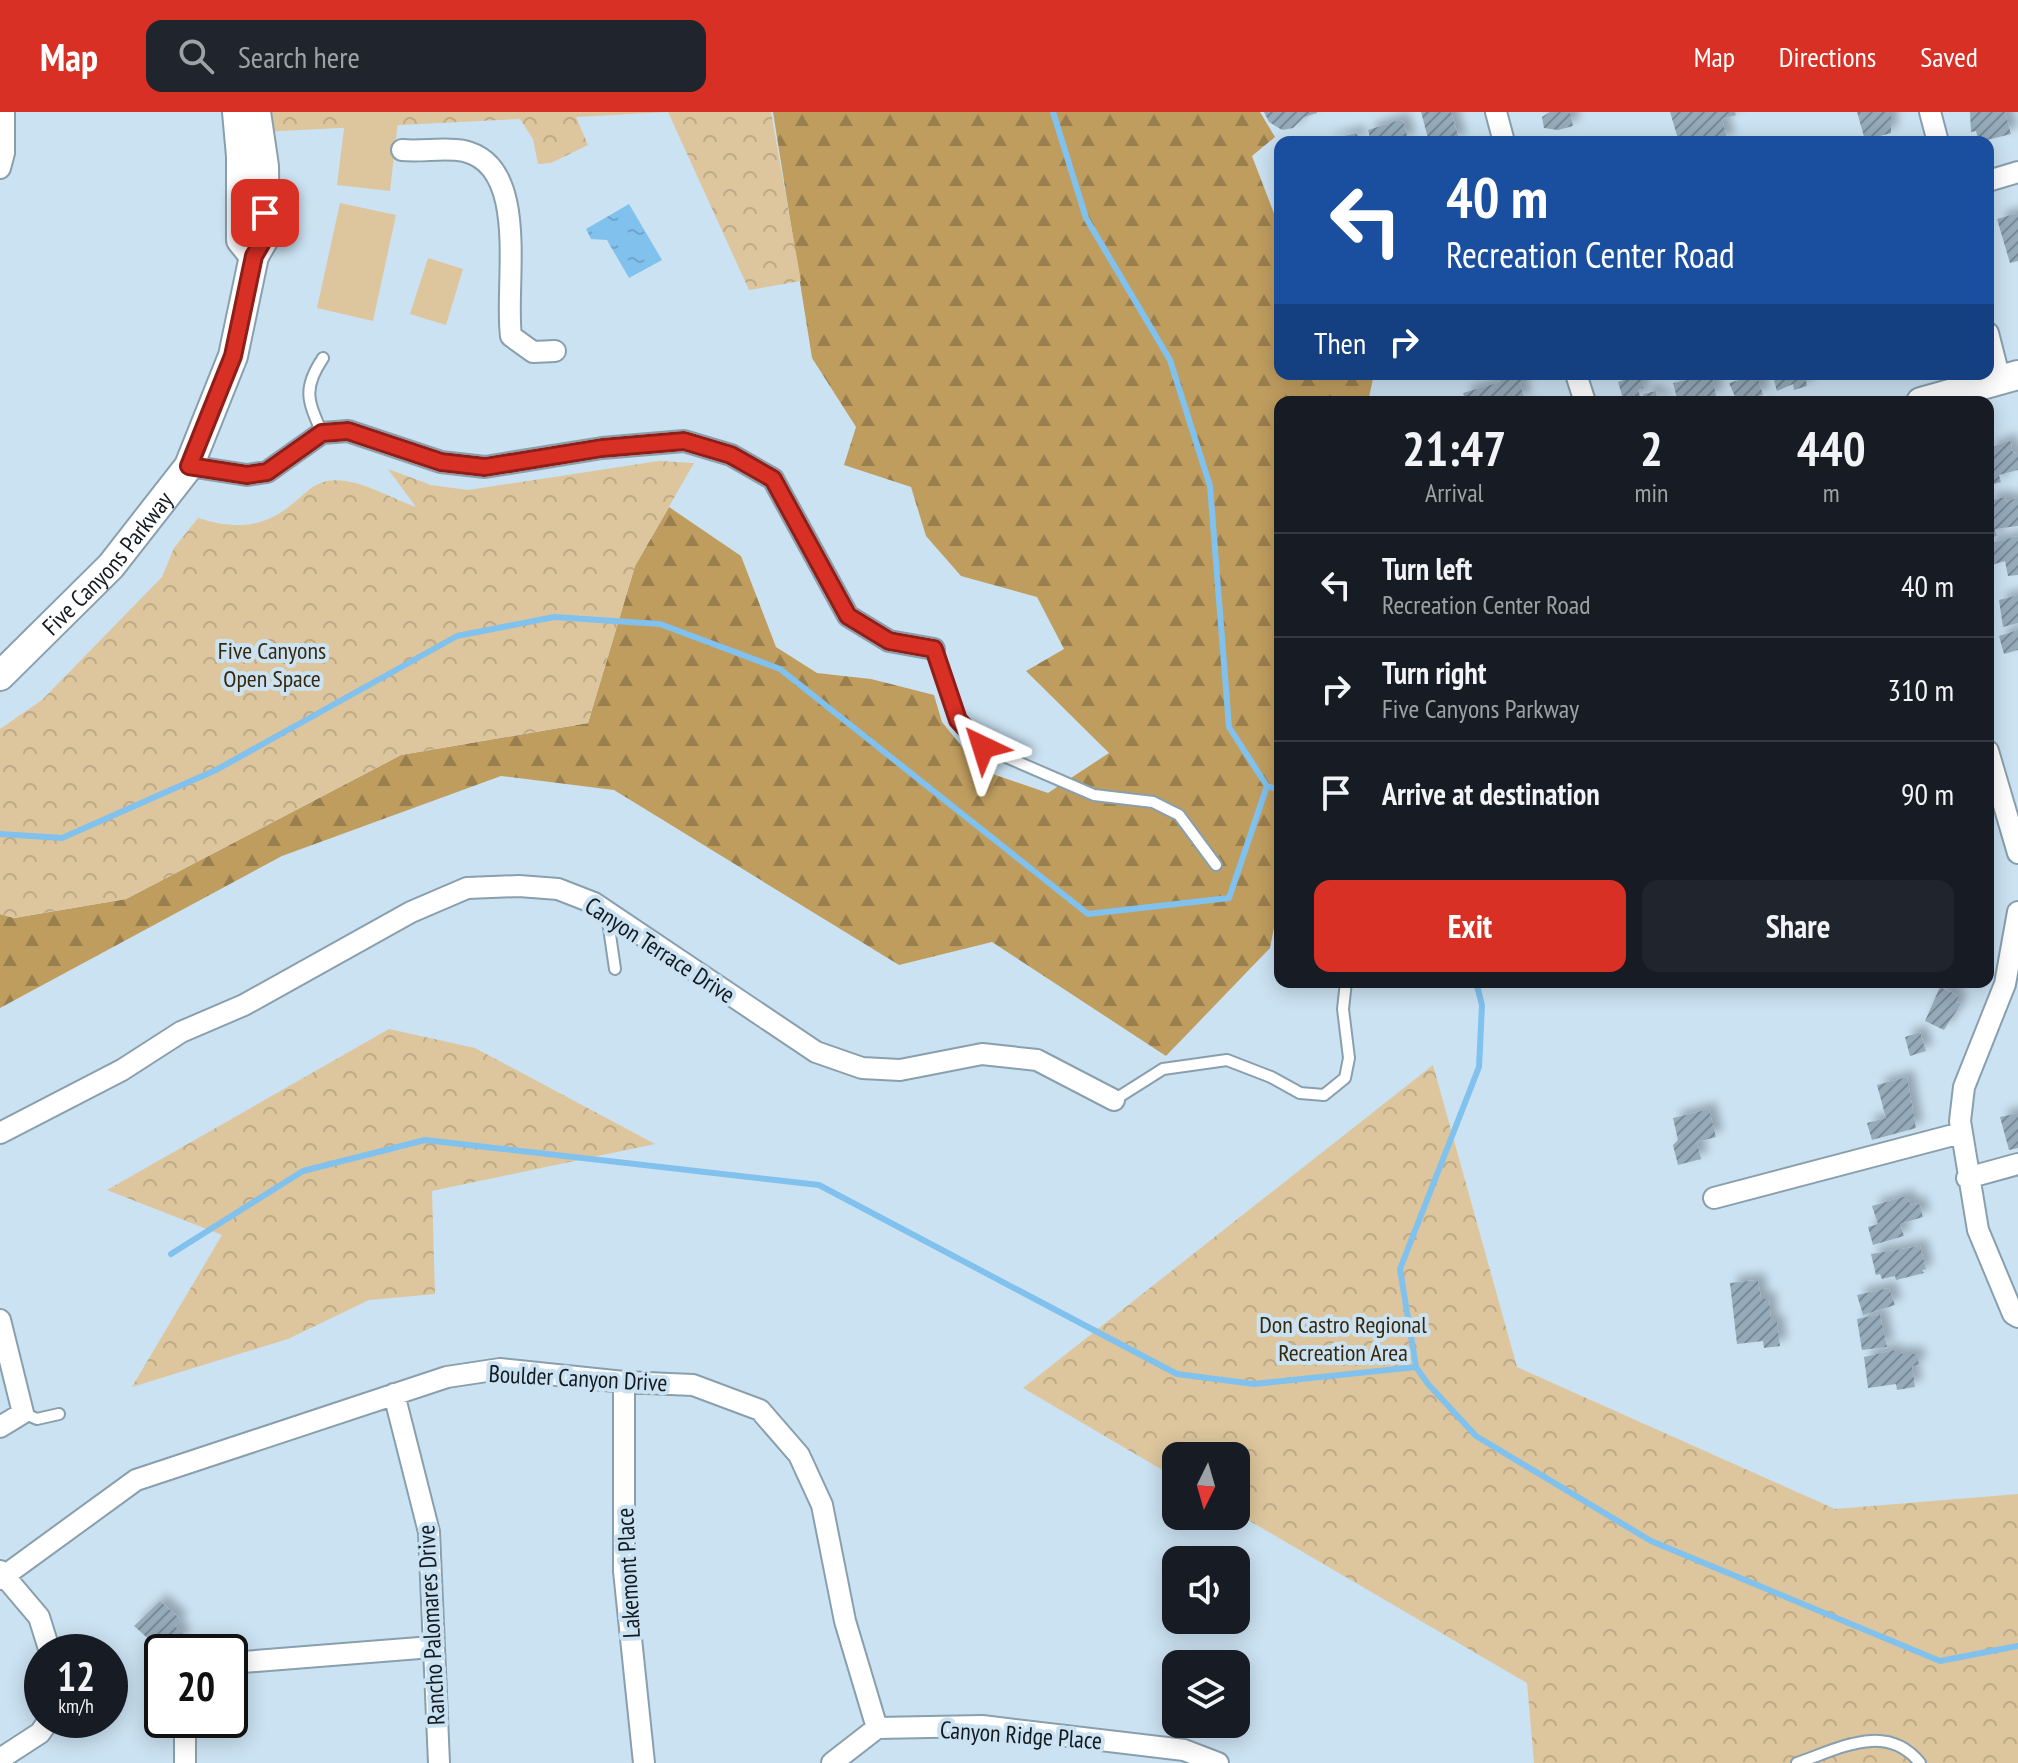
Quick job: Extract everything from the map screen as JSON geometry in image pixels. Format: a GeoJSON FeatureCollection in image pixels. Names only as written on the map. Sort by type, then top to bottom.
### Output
{"type":"FeatureCollection","features":[{"type":"Feature","properties":{"kind":"main road"},"geometry":{"type":"LineString","coordinates":[[237,112],[241,156],[241,240],[254,256]]}},
{"type":"Feature","properties":{"kind":"main road","name":"Five Canyons Parkway"},"geometry":{"type":"LineString","coordinates":[[0,676],[111,566],[189,466],[233,356],[254,256],[265,237],[264,166],[256,112]]}},
{"type":"Feature","properties":{"kind":"main road"},"geometry":{"type":"LineString","coordinates":[[1943,396],[2009,378]]}},
{"type":"Feature","properties":{"kind":"street"},"geometry":{"type":"LineString","coordinates":[[0,168],[4,153],[4,112]]}},
{"type":"Feature","properties":{"kind":"street"},"geometry":{"type":"LineString","coordinates":[[1496,112],[1502,136]]}},
{"type":"Feature","properties":{"kind":"street"},"geometry":{"type":"LineString","coordinates":[[1930,112],[1936,136]]}},
{"type":"Feature","properties":{"kind":"street"},"geometry":{"type":"LineString","coordinates":[[402,150],[463,151],[483,158],[497,173],[510,227],[511,336],[533,352],[555,351]]}},
{"type":"Feature","properties":{"kind":"street"},"geometry":{"type":"LineString","coordinates":[[1994,179],[2018,172]]}},
{"type":"Feature","properties":{"kind":"street"},"geometry":{"type":"LineString","coordinates":[[1994,346],[2009,378]]}},
{"type":"Feature","properties":{"kind":"street"},"geometry":{"type":"LineString","coordinates":[[189,466],[247,475],[267,472],[322,433],[348,431],[441,462],[485,467],[602,448],[684,441],[731,455],[773,479],[848,616],[889,641],[934,649]]}},
{"type":"Feature","properties":{"kind":"street"},"geometry":{"type":"LineString","coordinates":[[1994,771],[2018,853]]}},
{"type":"Feature","properties":{"kind":"street","name":"Canyon Terrace Drive"},"geometry":{"type":"LineString","coordinates":[[0,1133],[122,1070],[181,1032],[244,1005],[411,912],[467,888],[519,886],[558,889],[607,912],[816,1052],[862,1068],[900,1070],[982,1054],[1037,1060],[1114,1100]]}},
{"type":"Feature","properties":{"kind":"street"},"geometry":{"type":"LineString","coordinates":[[2018,912],[2005,984],[1964,1087],[1961,1133],[1978,1230],[2013,1314],[2018,1317]]}},
{"type":"Feature","properties":{"kind":"street"},"geometry":{"type":"LineString","coordinates":[[1714,1198],[1961,1133]]}},
{"type":"Feature","properties":{"kind":"street"},"geometry":{"type":"LineString","coordinates":[[1967,1178],[2018,1164]]}},
{"type":"Feature","properties":{"kind":"street"},"geometry":{"type":"LineString","coordinates":[[0,1320],[23,1413],[0,1427]]}},
{"type":"Feature","properties":{"kind":"street","name":"Boulder Canyon Drive"},"geometry":{"type":"LineString","coordinates":[[1,1575],[136,1480],[447,1377],[500,1369],[624,1382],[693,1385],[760,1410],[799,1455],[822,1505],[845,1621],[877,1728]]}},
{"type":"Feature","properties":{"kind":"street","name":"Lakemont Place"},"geometry":{"type":"LineString","coordinates":[[624,1382],[624,1571],[644,1763]]}},
{"type":"Feature","properties":{"kind":"street","name":"Rancho Palomares Drive"},"geometry":{"type":"LineString","coordinates":[[394,1394],[429,1532],[439,1763]]}},
{"type":"Feature","properties":{"kind":"street"},"geometry":{"type":"LineString","coordinates":[[1,1575],[39,1617],[44,1634]]}},
{"type":"Feature","properties":{"kind":"street"},"geometry":{"type":"LineString","coordinates":[[248,1662],[432,1647]]}},
{"type":"Feature","properties":{"kind":"street","name":"Canyon Ridge Place"},"geometry":{"type":"LineString","coordinates":[[877,1728],[982,1726],[1184,1750],[1218,1763]]}},
{"type":"Feature","properties":{"kind":"street"},"geometry":{"type":"LineString","coordinates":[[832,1763],[877,1728]]}},
{"type":"Feature","properties":{"kind":"street"},"geometry":{"type":"LineString","coordinates":[[0,1759],[32,1738]]}},
{"type":"Feature","properties":{"kind":"street"},"geometry":{"type":"LineString","coordinates":[[185,1738],[185,1763]]}},
{"type":"Feature","properties":{"kind":"lane"},"geometry":{"type":"LineString","coordinates":[[322,433],[308,403],[310,377],[323,358]]}},
{"type":"Feature","properties":{"kind":"lane"},"geometry":{"type":"LineString","coordinates":[[934,649],[958,720],[983,747],[1094,795],[1153,802],[1179,815],[1216,865]]}},
{"type":"Feature","properties":{"kind":"lane"},"geometry":{"type":"LineString","coordinates":[[607,912],[615,969]]}},
{"type":"Feature","properties":{"kind":"lane"},"geometry":{"type":"LineString","coordinates":[[1114,1100],[1163,1069],[1227,1060],[1300,1093],[1324,1095],[1345,1078],[1349,1058],[1343,1009],[1345,988]]}},
{"type":"Feature","properties":{"kind":"lane"},"geometry":{"type":"LineString","coordinates":[[23,1413],[37,1419],[59,1414]]}},
{"type":"Feature","properties":{"kind":"lane"},"geometry":{"type":"LineString","coordinates":[[1797,1763],[1857,1740],[1885,1739],[1910,1750],[1920,1763]]}},
{"type":"Feature","properties":{"kind":"green space"},"geometry":{"type":"Polygon","coordinates":[[[256,112],[668,112],[576,117],[588,145],[551,163],[538,164],[533,139],[520,119],[260,132],[256,112]]]}},
{"type":"Feature","properties":{"kind":"green space"},"geometry":{"type":"Polygon","coordinates":[[[346,112],[399,112],[390,191],[337,185],[346,112]]]}},
{"type":"Feature","properties":{"kind":"green space"},"geometry":{"type":"Polygon","coordinates":[[[668,112],[771,112],[801,281],[749,290],[668,112]]]}},
{"type":"Feature","properties":{"kind":"green space"},"geometry":{"type":"Polygon","coordinates":[[[773,112],[1260,112],[1274,136],[1252,156],[1274,213],[1274,380],[1373,380],[1369,396],[1274,396],[1274,928],[1270,948],[1166,1056],[992,942],[899,965],[614,790],[501,776],[282,856],[0,1008],[0,914],[14,918],[126,899],[401,755],[588,723],[635,566],[669,507],[741,556],[776,647],[817,673],[871,679],[934,695],[942,722],[981,770],[1048,793],[1109,753],[1026,671],[1064,649],[1037,597],[961,576],[926,536],[911,487],[844,465],[856,427],[812,358],[773,112]]]}},
{"type":"Feature","properties":{"kind":"green space"},"geometry":{"type":"Polygon","coordinates":[[[340,203],[396,215],[373,321],[317,308],[340,203]]]}},
{"type":"Feature","properties":{"kind":"green space"},"geometry":{"type":"Polygon","coordinates":[[[428,258],[463,269],[446,325],[410,314],[428,258]]]}},
{"type":"Feature","properties":{"kind":"green space","name":"Five Canyons Open Space"},"geometry":{"type":"Polygon","coordinates":[[[659,461],[694,463],[635,566],[588,723],[401,755],[126,899],[14,918],[0,914],[0,729],[42,700],[162,577],[174,548],[198,518],[235,525],[258,523],[280,513],[317,485],[338,480],[361,485],[416,507],[388,469],[431,485],[468,490],[659,461]]]}},
{"type":"Feature","properties":{"kind":"green space"},"geometry":{"type":"Polygon","coordinates":[[[389,1029],[475,1048],[655,1144],[432,1191],[435,1294],[369,1300],[288,1339],[132,1387],[222,1235],[107,1190],[389,1029]]]}},
{"type":"Feature","properties":{"kind":"green space","name":"Don Castro Regional Recreation Area"},"geometry":{"type":"Polygon","coordinates":[[[1433,1065],[1517,1367],[1835,1509],[2018,1494],[2018,1763],[1534,1763],[1527,1683],[1250,1521],[1250,1442],[1162,1442],[1162,1470],[1023,1388],[1433,1065]]]}},
{"type":"Feature","properties":{"kind":"water"},"geometry":{"type":"Polygon","coordinates":[[[629,204],[662,260],[629,278],[607,240],[591,239],[586,229],[629,204]]]}},
{"type":"Feature","properties":{"kind":"building"},"geometry":{"type":"Polygon","coordinates":[[[1264,112],[1317,113],[1304,117],[1293,128],[1282,130],[1269,122],[1264,112]]]}},
{"type":"Feature","properties":{"kind":"building"},"geometry":{"type":"Polygon","coordinates":[[[1421,112],[1451,112],[1458,136],[1427,136],[1421,112]]]}},
{"type":"Feature","properties":{"kind":"building"},"geometry":{"type":"Polygon","coordinates":[[[1550,112],[1570,112],[1573,126],[1558,130],[1544,128],[1542,117],[1550,112]]]}},
{"type":"Feature","properties":{"kind":"building"},"geometry":{"type":"Polygon","coordinates":[[[1670,112],[1735,112],[1736,115],[1722,119],[1726,136],[1677,136],[1670,112]]]}},
{"type":"Feature","properties":{"kind":"building"},"geometry":{"type":"Polygon","coordinates":[[[1857,112],[1891,112],[1891,133],[1864,136],[1857,112]]]}},
{"type":"Feature","properties":{"kind":"building"},"geometry":{"type":"Polygon","coordinates":[[[1970,112],[2005,112],[2011,134],[1994,138],[1971,132],[1970,112]]]}},
{"type":"Feature","properties":{"kind":"building"},"geometry":{"type":"Polygon","coordinates":[[[1399,120],[1403,121],[1407,136],[1370,136],[1368,130],[1399,120]]]}},
{"type":"Feature","properties":{"kind":"building"},"geometry":{"type":"Polygon","coordinates":[[[2018,213],[2018,261],[2010,263],[1997,219],[2018,213]]]}},
{"type":"Feature","properties":{"kind":"building"},"geometry":{"type":"Polygon","coordinates":[[[1526,380],[1520,383],[1524,396],[1464,396],[1463,393],[1500,382],[1526,380]]]}},
{"type":"Feature","properties":{"kind":"building"},"geometry":{"type":"Polygon","coordinates":[[[1642,380],[1644,388],[1638,390],[1640,396],[1622,396],[1618,382],[1642,380]]]}},
{"type":"Feature","properties":{"kind":"building"},"geometry":{"type":"Polygon","coordinates":[[[1713,380],[1716,396],[1676,396],[1673,383],[1713,380]]]}},
{"type":"Feature","properties":{"kind":"building"},"geometry":{"type":"Polygon","coordinates":[[[1758,380],[1763,395],[1735,396],[1729,383],[1758,380]]]}},
{"type":"Feature","properties":{"kind":"building"},"geometry":{"type":"Polygon","coordinates":[[[1774,380],[1806,380],[1807,386],[1794,390],[1793,384],[1777,391],[1774,380]]]}},
{"type":"Feature","properties":{"kind":"building"},"geometry":{"type":"Polygon","coordinates":[[[1656,391],[1657,396],[1644,396],[1656,391]]]}},
{"type":"Feature","properties":{"kind":"building"},"geometry":{"type":"Polygon","coordinates":[[[2010,440],[2013,453],[2018,452],[2018,470],[1999,475],[2001,482],[1994,484],[1994,447],[2010,440]]]}},
{"type":"Feature","properties":{"kind":"building"},"geometry":{"type":"Polygon","coordinates":[[[2018,498],[2018,526],[1995,529],[1997,536],[1994,537],[1994,500],[2018,498]]]}},
{"type":"Feature","properties":{"kind":"building"},"geometry":{"type":"Polygon","coordinates":[[[2018,536],[2018,575],[2008,576],[2005,561],[1994,564],[1994,542],[2018,536]]]}},
{"type":"Feature","properties":{"kind":"building"},"geometry":{"type":"Polygon","coordinates":[[[2018,595],[2018,623],[2003,627],[1999,600],[2018,595]]]}},
{"type":"Feature","properties":{"kind":"building"},"geometry":{"type":"Polygon","coordinates":[[[2018,630],[2018,650],[2004,654],[1999,636],[2018,630]]]}},
{"type":"Feature","properties":{"kind":"building"},"geometry":{"type":"Polygon","coordinates":[[[1940,988],[1959,996],[1956,1002],[1961,1004],[1944,1030],[1925,1021],[1940,988]]]}},
{"type":"Feature","properties":{"kind":"building"},"geometry":{"type":"Polygon","coordinates":[[[1920,1032],[1926,1051],[1910,1056],[1905,1037],[1920,1032]]]}},
{"type":"Feature","properties":{"kind":"building"},"geometry":{"type":"Polygon","coordinates":[[[1907,1077],[1916,1128],[1872,1140],[1867,1123],[1886,1118],[1877,1085],[1907,1077]]]}},
{"type":"Feature","properties":{"kind":"building"},"geometry":{"type":"Polygon","coordinates":[[[1709,1109],[1716,1137],[1697,1142],[1701,1159],[1678,1165],[1673,1145],[1678,1140],[1673,1118],[1709,1109]]]}},
{"type":"Feature","properties":{"kind":"building"},"geometry":{"type":"Polygon","coordinates":[[[2018,1113],[2018,1148],[2009,1150],[2000,1117],[2018,1113]]]}},
{"type":"Feature","properties":{"kind":"building"},"geometry":{"type":"Polygon","coordinates":[[[1906,1196],[1911,1205],[1919,1203],[1923,1217],[1900,1224],[1904,1236],[1873,1245],[1868,1227],[1878,1224],[1872,1206],[1906,1196]]]}},
{"type":"Feature","properties":{"kind":"building"},"geometry":{"type":"Polygon","coordinates":[[[1920,1246],[1926,1269],[1922,1270],[1924,1273],[1896,1280],[1895,1276],[1882,1279],[1880,1274],[1876,1275],[1871,1254],[1920,1246]]]}},
{"type":"Feature","properties":{"kind":"building"},"geometry":{"type":"Polygon","coordinates":[[[1758,1280],[1761,1299],[1769,1299],[1771,1322],[1777,1322],[1780,1346],[1764,1348],[1763,1341],[1737,1344],[1730,1283],[1758,1280]]]}},
{"type":"Feature","properties":{"kind":"building"},"geometry":{"type":"Polygon","coordinates":[[[1889,1288],[1895,1305],[1863,1315],[1857,1295],[1889,1288]]]}},
{"type":"Feature","properties":{"kind":"building"},"geometry":{"type":"Polygon","coordinates":[[[1880,1314],[1887,1347],[1862,1350],[1857,1319],[1880,1314]]]}},
{"type":"Feature","properties":{"kind":"building"},"geometry":{"type":"Polygon","coordinates":[[[1894,1350],[1894,1354],[1917,1354],[1919,1365],[1912,1366],[1915,1387],[1897,1390],[1896,1384],[1868,1388],[1864,1357],[1894,1350]]]}},
{"type":"Feature","properties":{"kind":"building"},"geometry":{"type":"Polygon","coordinates":[[[160,1601],[181,1620],[175,1626],[183,1634],[144,1635],[134,1626],[160,1601]]]}},
{"type":"Feature","properties":{"kind":"waterway"},"geometry":{"type":"LineString","coordinates":[[1053,112],[1086,218],[1170,360],[1210,486],[1229,727],[1267,786],[1274,788]]}},
{"type":"Feature","properties":{"kind":"waterway"},"geometry":{"type":"LineString","coordinates":[[0,834],[62,838],[216,770],[457,636],[554,617],[660,624],[780,669],[1088,914],[1229,898],[1267,786]]}},
{"type":"Feature","properties":{"kind":"waterway"},"geometry":{"type":"LineString","coordinates":[[1478,988],[1482,1005],[1479,1067],[1400,1269],[1416,1367],[1428,1384],[1476,1436],[1651,1541],[1940,1661],[2018,1646]]}},
{"type":"Feature","properties":{"kind":"waterway"},"geometry":{"type":"LineString","coordinates":[[171,1254],[303,1171],[425,1140],[819,1185],[1177,1374],[1254,1384],[1416,1367]]}},
{"type":"Feature","properties":{"kind":"route"},"geometry":{"type":"LineString","coordinates":[[265,213],[265,237],[254,256],[233,356],[189,466],[247,475],[267,472],[322,433],[348,431],[441,462],[485,467],[602,448],[684,441],[731,455],[773,479],[848,616],[889,641],[934,649],[958,720],[983,747]]}}]}
